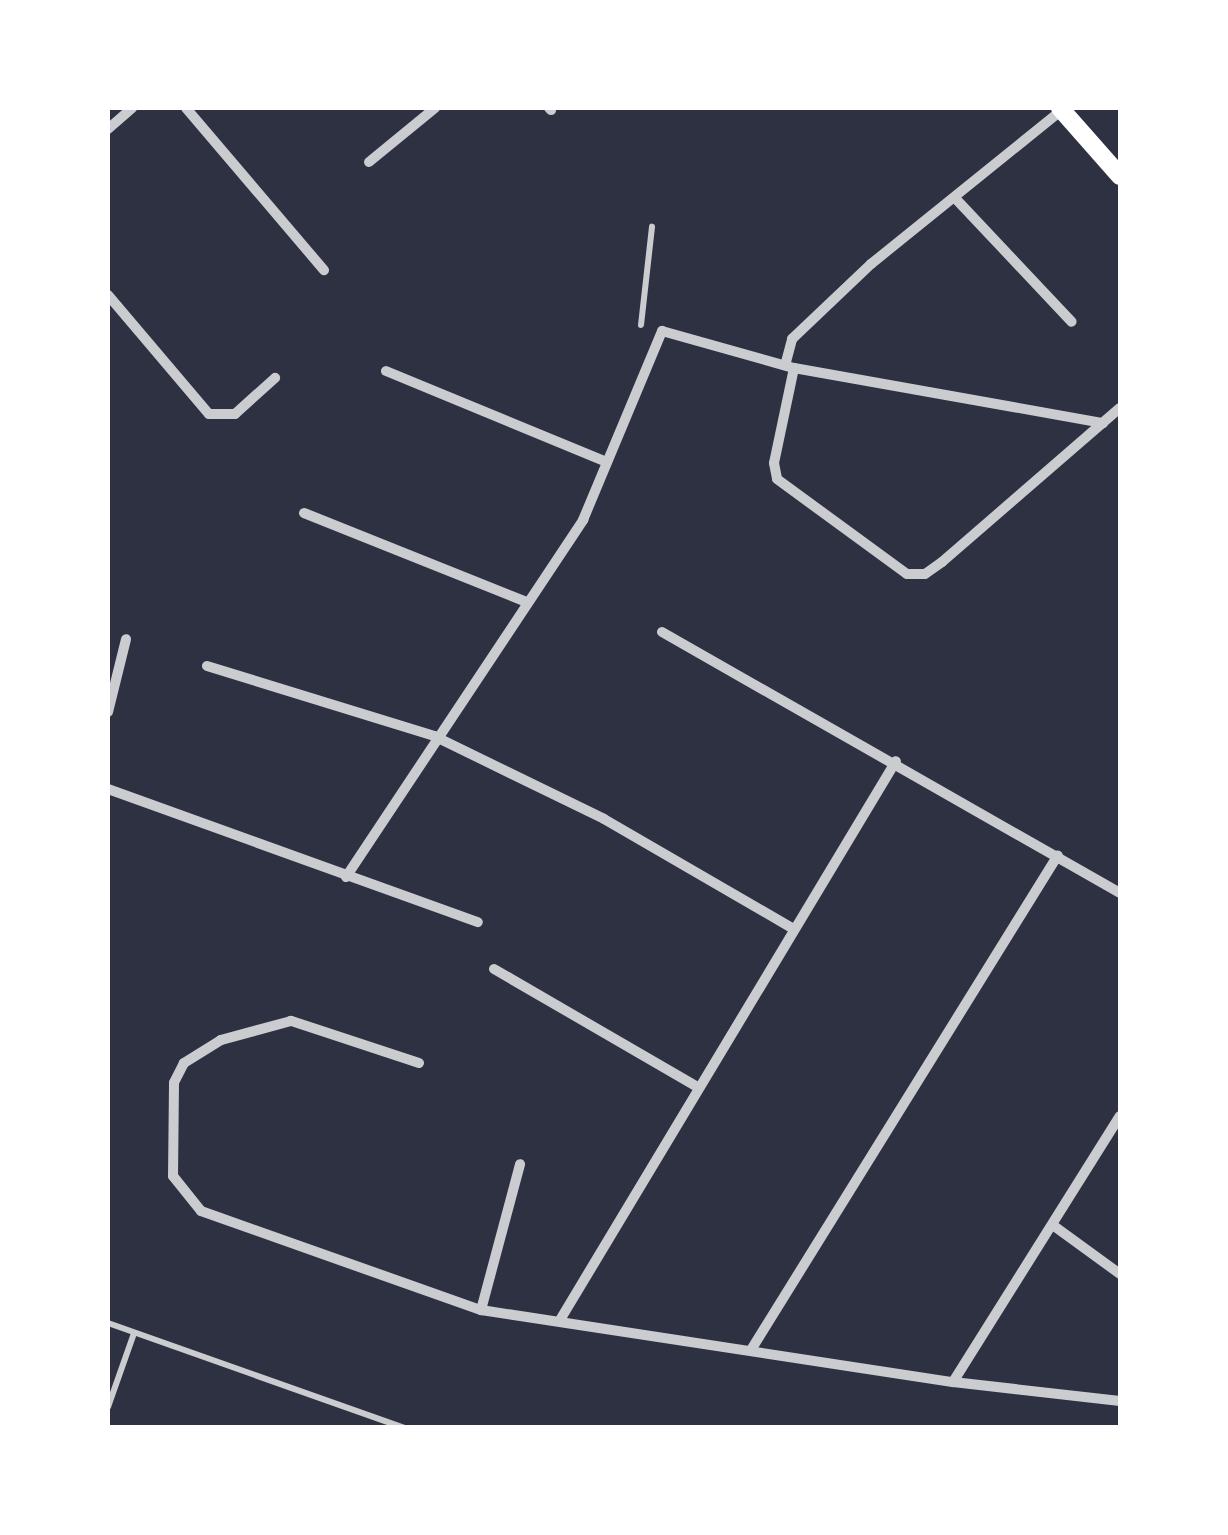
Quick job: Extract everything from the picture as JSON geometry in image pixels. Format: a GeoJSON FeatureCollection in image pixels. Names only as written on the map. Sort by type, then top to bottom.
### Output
{"type":"FeatureCollection","features":[{"type":"Feature","properties":{"kind":"main road"},"geometry":{"type":"LineString","coordinates":[[1061,108],[1120,176]]}},
{"type":"Feature","properties":{"kind":"street"},"geometry":{"type":"LineString","coordinates":[[108,129],[132,108]]}},
{"type":"Feature","properties":{"kind":"street"},"geometry":{"type":"LineString","coordinates":[[186,108],[324,270]]}},
{"type":"Feature","properties":{"kind":"street"},"geometry":{"type":"LineString","coordinates":[[369,162],[435,108]]}},
{"type":"Feature","properties":{"kind":"street"},"geometry":{"type":"LineString","coordinates":[[1061,108],[871,264],[792,339],[776,478],[907,574],[925,574],[1120,408]]}},
{"type":"Feature","properties":{"kind":"street"},"geometry":{"type":"LineString","coordinates":[[955,198],[1072,322]]}},
{"type":"Feature","properties":{"kind":"street"},"geometry":{"type":"LineString","coordinates":[[108,296],[209,414],[235,414],[275,378]]}},
{"type":"Feature","properties":{"kind":"street"},"geometry":{"type":"LineString","coordinates":[[346,877],[434,736],[582,520],[662,331],[790,365],[1102,423]]}},
{"type":"Feature","properties":{"kind":"street"},"geometry":{"type":"LineString","coordinates":[[386,371],[607,462]]}},
{"type":"Feature","properties":{"kind":"street"},"geometry":{"type":"LineString","coordinates":[[304,513],[526,602]]}},
{"type":"Feature","properties":{"kind":"street"},"geometry":{"type":"LineString","coordinates":[[662,632],[896,761],[1120,893]]}},
{"type":"Feature","properties":{"kind":"street"},"geometry":{"type":"LineString","coordinates":[[108,712],[126,639]]}},
{"type":"Feature","properties":{"kind":"street"},"geometry":{"type":"LineString","coordinates":[[207,666],[434,736],[604,819],[792,928]]}},
{"type":"Feature","properties":{"kind":"street"},"geometry":{"type":"LineString","coordinates":[[560,1320],[696,1086],[896,761]]}},
{"type":"Feature","properties":{"kind":"street"},"geometry":{"type":"LineString","coordinates":[[108,789],[478,922]]}},
{"type":"Feature","properties":{"kind":"street"},"geometry":{"type":"LineString","coordinates":[[751,1350],[1058,855]]}},
{"type":"Feature","properties":{"kind":"street"},"geometry":{"type":"LineString","coordinates":[[494,968],[696,1086]]}},
{"type":"Feature","properties":{"kind":"street"},"geometry":{"type":"LineString","coordinates":[[419,1063],[291,1021],[221,1040],[184,1063],[174,1084],[172,1176],[200,1211],[481,1310],[953,1382],[1120,1401]]}},
{"type":"Feature","properties":{"kind":"street"},"geometry":{"type":"LineString","coordinates":[[953,1382],[1120,1116]]}},
{"type":"Feature","properties":{"kind":"street"},"geometry":{"type":"LineString","coordinates":[[481,1310],[520,1164]]}},
{"type":"Feature","properties":{"kind":"street"},"geometry":{"type":"LineString","coordinates":[[1054,1226],[1120,1274]]}},
{"type":"Feature","properties":{"kind":"lane"},"geometry":{"type":"LineString","coordinates":[[641,326],[652,227]]}},
{"type":"Feature","properties":{"kind":"lane"},"geometry":{"type":"LineString","coordinates":[[108,1323],[405,1428]]}},
{"type":"Feature","properties":{"kind":"lane"},"geometry":{"type":"LineString","coordinates":[[108,1407],[134,1333]]}}]}
